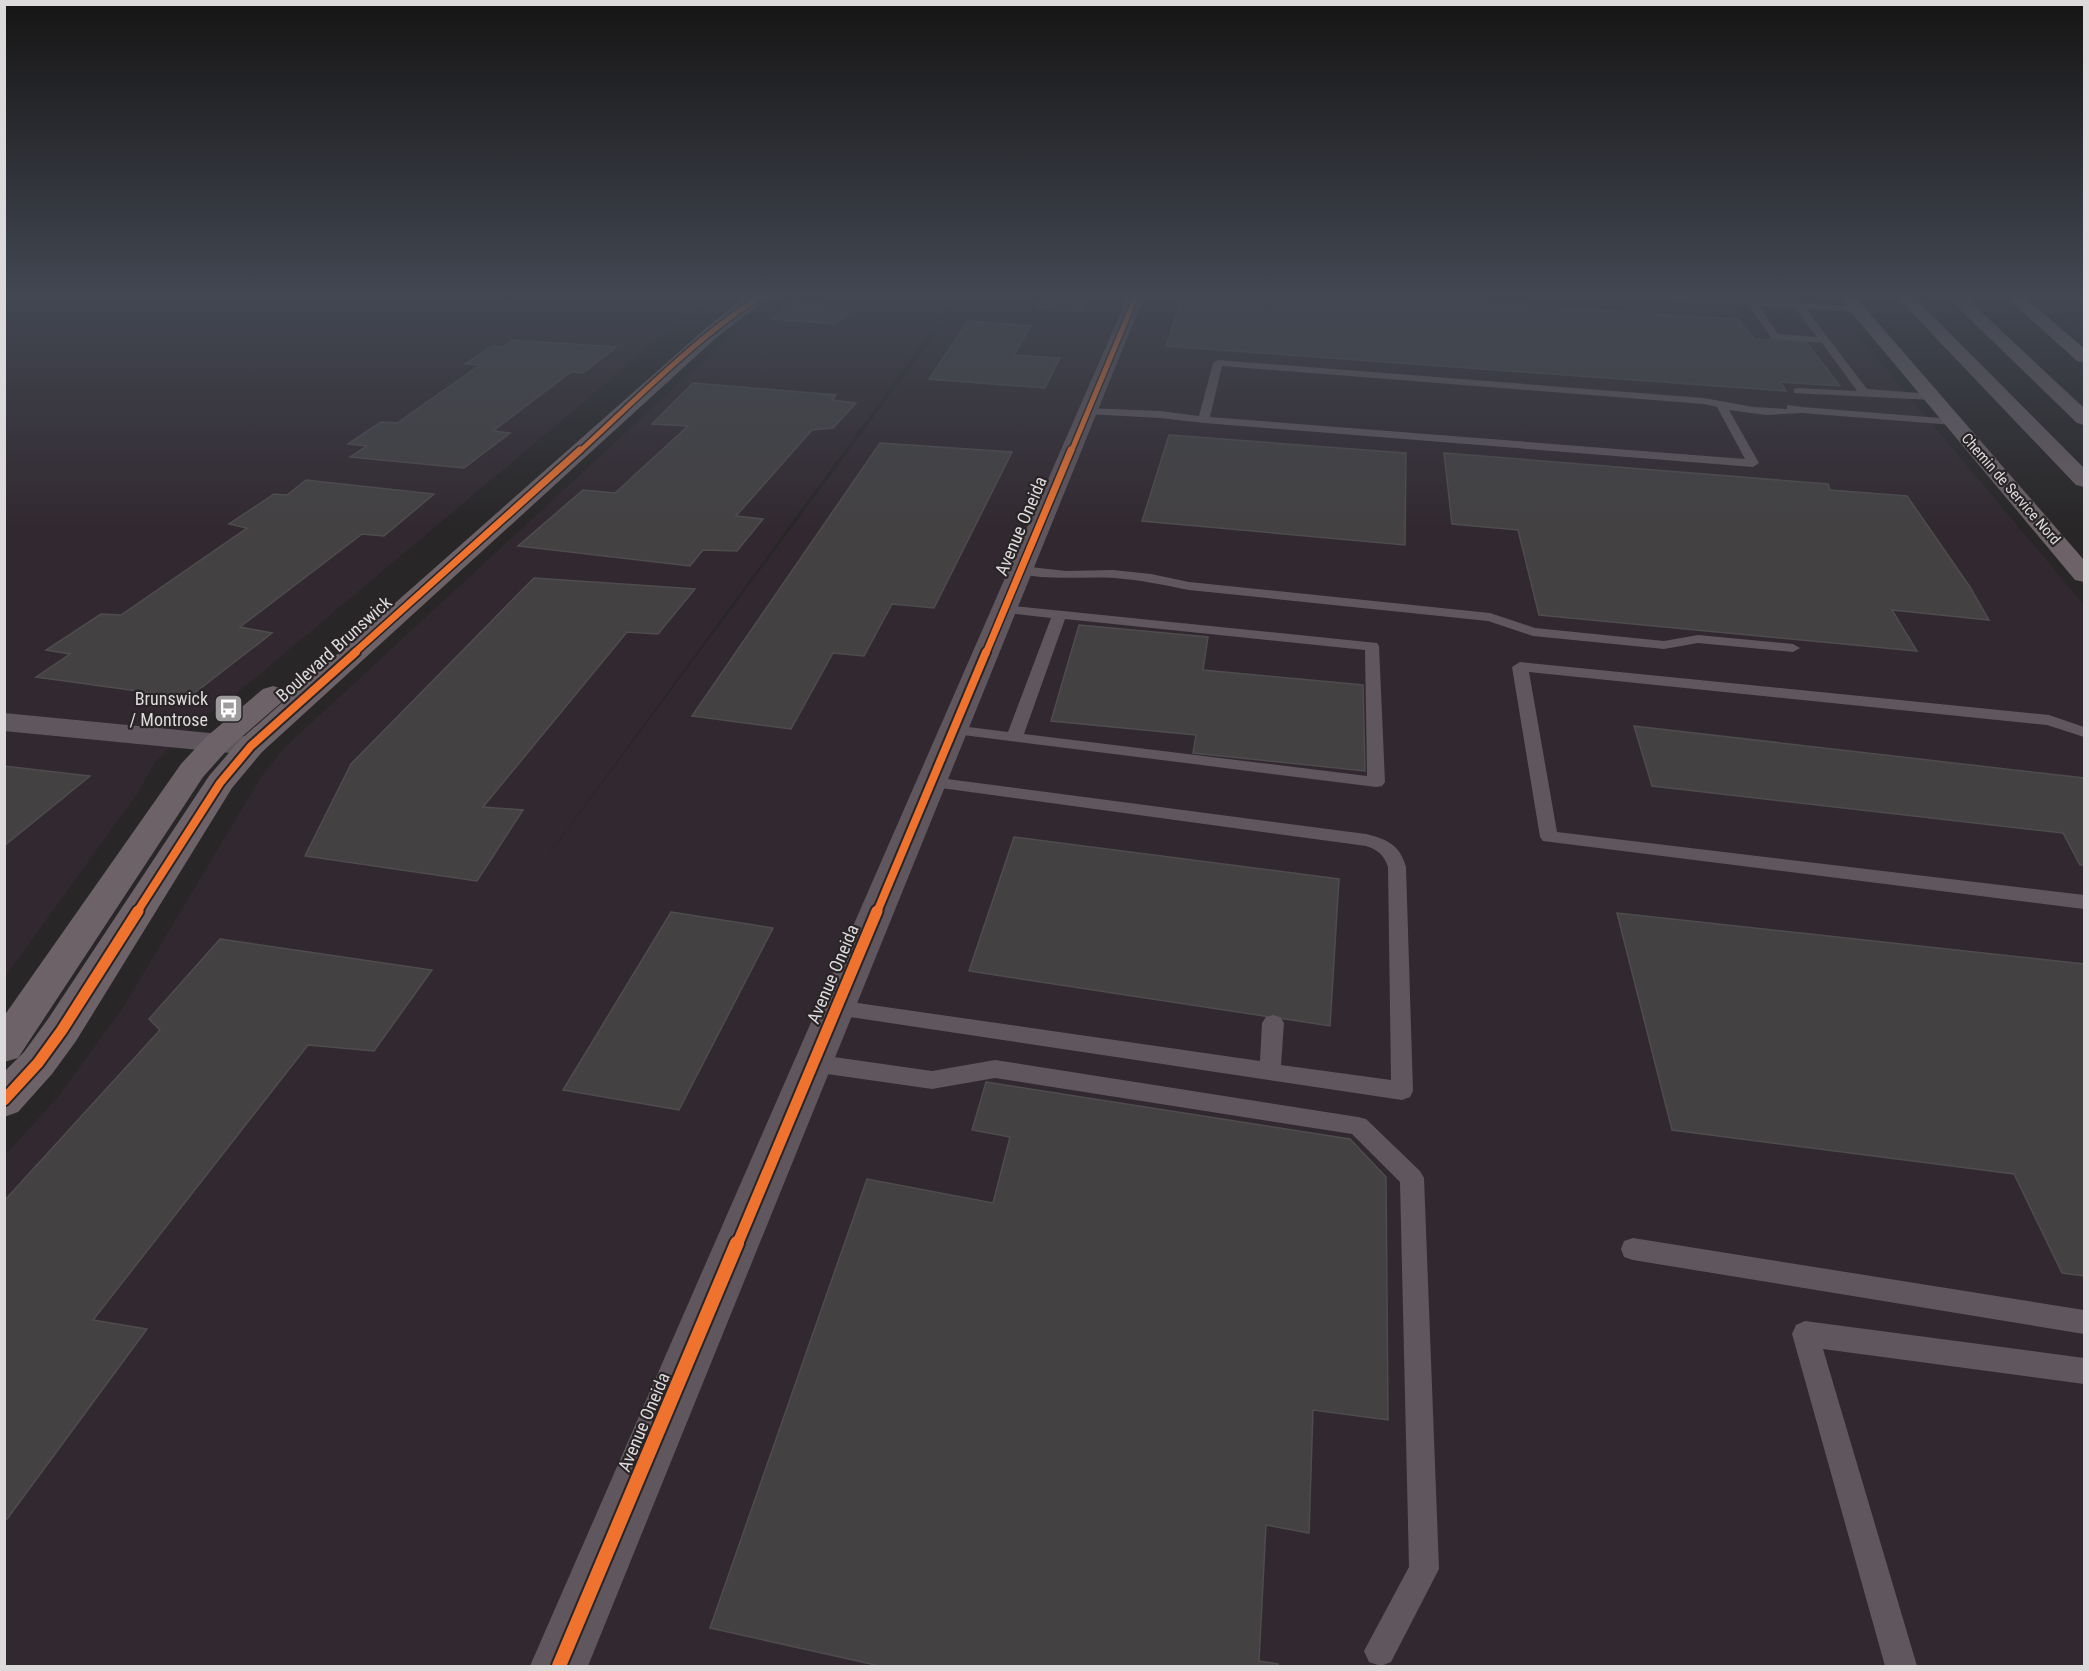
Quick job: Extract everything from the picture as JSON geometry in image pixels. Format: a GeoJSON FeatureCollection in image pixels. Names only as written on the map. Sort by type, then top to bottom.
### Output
{"type":"FeatureCollection","features":[{"type":"Feature","properties":{"kind":"highway"},"geometry":{"type":"LineString","coordinates":[[1979,372],[2085,480]]}},
{"type":"Feature","properties":{"kind":"highway"},"geometry":{"type":"LineString","coordinates":[[2035,372],[2085,419]]}},
{"type":"Feature","properties":{"kind":"street","name":"Boulevard Brunswick"},"geometry":{"type":"LineString","coordinates":[[312,661],[646,372]]}},
{"type":"Feature","properties":{"kind":"street","name":"Boulevard Brunswick"},"geometry":{"type":"LineString","coordinates":[[4,1047],[192,771],[234,745],[666,372]]}},
{"type":"Feature","properties":{"kind":"street","name":"Avenue Oneida"},"geometry":{"type":"LineString","coordinates":[[559,1666],[1104,372]]}},
{"type":"Feature","properties":{"kind":"street","name":"Chemin de Service Nord"},"geometry":{"type":"LineString","coordinates":[[1911,372],[2085,575]]}},
{"type":"Feature","properties":{"kind":"street","name":"Boulevard Brunswick"},"geometry":{"type":"LineString","coordinates":[[4,1100],[38,1063],[62,1030],[220,783],[234,745],[287,684]]}},
{"type":"Feature","properties":{"kind":"street"},"geometry":{"type":"LineString","coordinates":[[4,722],[234,745]]}},
{"type":"Feature","properties":{"kind":"lane"},"geometry":{"type":"LineString","coordinates":[[1204,420],[1216,372]]}},
{"type":"Feature","properties":{"kind":"lane"},"geometry":{"type":"LineString","coordinates":[[1333,372],[1704,401],[1753,410],[1792,413],[1802,411],[1953,422]]}},
{"type":"Feature","properties":{"kind":"lane"},"geometry":{"type":"LineString","coordinates":[[1849,372],[1864,392]]}},
{"type":"Feature","properties":{"kind":"lane"},"geometry":{"type":"LineString","coordinates":[[1798,391],[1858,394],[1864,392],[1932,397]]}},
{"type":"Feature","properties":{"kind":"lane"},"geometry":{"type":"LineString","coordinates":[[1087,411],[1180,422],[1204,420],[1753,463],[1721,405]]}},
{"type":"Feature","properties":{"kind":"lane"},"geometry":{"type":"LineString","coordinates":[[1021,570],[1148,588],[1189,586],[1490,617],[1533,632],[1664,645],[1698,639],[1793,648]]}},
{"type":"Feature","properties":{"kind":"lane"},"geometry":{"type":"LineString","coordinates":[[953,730],[1376,782],[1372,646],[1004,609]]}},
{"type":"Feature","properties":{"kind":"lane"},"geometry":{"type":"LineString","coordinates":[[1014,738],[1059,615]]}},
{"type":"Feature","properties":{"kind":"lane"},"geometry":{"type":"LineString","coordinates":[[2085,732],[2049,720],[1520,667],[1549,837],[2085,902]]}},
{"type":"Feature","properties":{"kind":"lane"},"geometry":{"type":"LineString","coordinates":[[837,1008],[1402,1091],[1397,867],[1394,855],[1389,848],[1378,843],[1356,839],[932,782]]}},
{"type":"Feature","properties":{"kind":"lane"},"geometry":{"type":"LineString","coordinates":[[1270,1072],[1273,1023]]}},
{"type":"Feature","properties":{"kind":"lane"},"geometry":{"type":"LineString","coordinates":[[813,1063],[932,1080],[995,1069],[1358,1126],[1412,1178],[1424,1569],[1380,1651]]}},
{"type":"Feature","properties":{"kind":"lane"},"geometry":{"type":"LineString","coordinates":[[1633,1249],[2085,1322]]}},
{"type":"Feature","properties":{"kind":"lane"},"geometry":{"type":"LineString","coordinates":[[1901,1666],[1805,1334],[2085,1371]]}},
{"type":"Feature","properties":{"kind":"shaded area"},"geometry":{"type":"Polygon","coordinates":[[[5,372],[620,372],[223,705],[199,718],[155,762],[137,794],[5,977],[5,372]]]}},
{"type":"Feature","properties":{"kind":"shaded area"},"geometry":{"type":"Polygon","coordinates":[[[691,372],[902,372],[514,902],[907,372],[1888,372],[2084,605],[2084,1666],[5,1666],[4,1156],[58,1097],[124,1006],[261,777],[284,748],[691,372]]]}},
{"type":"Feature","properties":{"kind":"building"},"geometry":{"type":"Polygon","coordinates":[[[470,372],[584,372],[571,372],[493,431],[510,433],[464,468],[350,457],[367,446],[348,444],[381,422],[397,423],[470,372]]]}},
{"type":"Feature","properties":{"kind":"building"},"geometry":{"type":"Polygon","coordinates":[[[934,372],[1053,372],[1045,388],[929,379],[934,372]]]}},
{"type":"Feature","properties":{"kind":"building"},"geometry":{"type":"Polygon","coordinates":[[[1524,372],[1829,372],[1840,386],[1780,382],[1786,391],[1524,372]]]}},
{"type":"Feature","properties":{"kind":"building"},"geometry":{"type":"Polygon","coordinates":[[[693,383],[836,395],[832,400],[856,403],[833,428],[812,430],[736,516],[763,519],[737,551],[703,550],[690,566],[518,546],[583,490],[615,493],[688,426],[652,424],[693,383]]]}},
{"type":"Feature","properties":{"kind":"building"},"geometry":{"type":"Polygon","coordinates":[[[1169,435],[1406,453],[1405,545],[1142,521],[1169,435]]]}},
{"type":"Feature","properties":{"kind":"building"},"geometry":{"type":"Polygon","coordinates":[[[880,443],[1012,452],[934,608],[892,604],[864,656],[833,653],[791,729],[692,716],[880,443]]]}},
{"type":"Feature","properties":{"kind":"building"},"geometry":{"type":"Polygon","coordinates":[[[1444,453],[1828,484],[1830,490],[1907,496],[1970,587],[1989,620],[1892,610],[1917,651],[1539,615],[1518,530],[1452,524],[1444,453]]]}},
{"type":"Feature","properties":{"kind":"building"},"geometry":{"type":"Polygon","coordinates":[[[306,480],[434,494],[384,536],[362,534],[240,627],[272,633],[188,698],[36,677],[70,654],[46,650],[101,614],[121,615],[247,528],[229,524],[274,494],[287,495],[306,480]]]}},
{"type":"Feature","properties":{"kind":"building"},"geometry":{"type":"Polygon","coordinates":[[[534,578],[695,589],[658,634],[627,632],[483,807],[523,810],[477,881],[305,856],[351,764],[534,578]]]}},
{"type":"Feature","properties":{"kind":"building"},"geometry":{"type":"Polygon","coordinates":[[[1079,625],[1208,637],[1203,670],[1363,685],[1365,771],[1193,753],[1196,735],[1051,721],[1079,625]]]}},
{"type":"Feature","properties":{"kind":"building"},"geometry":{"type":"Polygon","coordinates":[[[1634,726],[2084,778],[2084,865],[2080,865],[2063,833],[1652,786],[1634,726]]]}},
{"type":"Feature","properties":{"kind":"building"},"geometry":{"type":"Polygon","coordinates":[[[4,766],[90,776],[4,846],[4,766]]]}},
{"type":"Feature","properties":{"kind":"building"},"geometry":{"type":"Polygon","coordinates":[[[1014,837],[1339,879],[1330,1026],[969,971],[1014,837]]]}},
{"type":"Feature","properties":{"kind":"building"},"geometry":{"type":"Polygon","coordinates":[[[671,912],[773,928],[679,1110],[563,1090],[671,912]]]}},
{"type":"Feature","properties":{"kind":"building"},"geometry":{"type":"Polygon","coordinates":[[[1617,913],[2084,964],[2084,1276],[2062,1273],[2014,1174],[1672,1130],[1617,913]]]}},
{"type":"Feature","properties":{"kind":"building"},"geometry":{"type":"Polygon","coordinates":[[[220,939],[432,970],[374,1051],[308,1045],[93,1320],[147,1329],[7,1519],[4,1518],[4,1201],[160,1030],[149,1019],[220,939]]]}},
{"type":"Feature","properties":{"kind":"building"},"geometry":{"type":"Polygon","coordinates":[[[986,1082],[1350,1139],[1386,1177],[1388,1420],[1313,1410],[1309,1533],[1266,1525],[1259,1661],[1278,1664],[1278,1666],[880,1666],[710,1628],[867,1179],[993,1203],[1010,1137],[972,1130],[986,1082]]]}},
{"type":"Feature","properties":{"kind":"cycle path"},"geometry":{"type":"LineString","coordinates":[[4,1100],[38,1063],[62,1030],[220,783],[251,746],[668,372]]}},
{"type":"Feature","properties":{"kind":"cycle path"},"geometry":{"type":"LineString","coordinates":[[559,1666],[1104,372]]}},
{"type":"Feature","properties":{"kind":"place","name":"Brunswick / Montrose"},"geometry":{"type":"Point","coordinates":[229,709]}}]}
